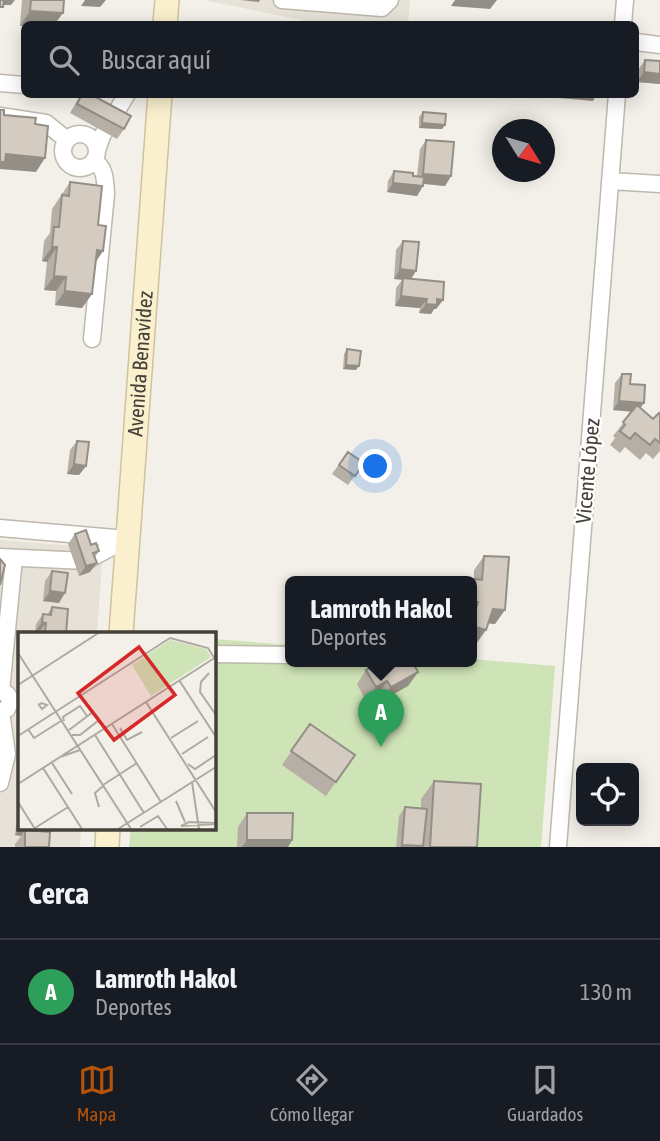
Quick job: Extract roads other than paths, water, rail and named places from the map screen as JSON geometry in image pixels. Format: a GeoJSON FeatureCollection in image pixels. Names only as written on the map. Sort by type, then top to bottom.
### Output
{"type":"FeatureCollection","features":[{"type":"Feature","properties":{"kind":"main road"},"geometry":{"type":"LineString","coordinates":[[165,21],[167,0]]}},
{"type":"Feature","properties":{"kind":"main road","name":"Avenida Benavídez"},"geometry":{"type":"LineString","coordinates":[[121,632],[160,98]]}},
{"type":"Feature","properties":{"kind":"street"},"geometry":{"type":"LineString","coordinates":[[282,0],[382,8],[386,7],[390,0]]}},
{"type":"Feature","properties":{"kind":"street"},"geometry":{"type":"LineString","coordinates":[[623,21],[625,0]]}},
{"type":"Feature","properties":{"kind":"street"},"geometry":{"type":"LineString","coordinates":[[639,42],[660,45]]}},
{"type":"Feature","properties":{"kind":"street"},"geometry":{"type":"LineString","coordinates":[[0,83],[21,85]]}},
{"type":"Feature","properties":{"kind":"street"},"geometry":{"type":"LineString","coordinates":[[87,114],[62,150],[69,166],[86,168],[96,155],[102,136],[125,98]]}},
{"type":"Feature","properties":{"kind":"street","name":"Vicente López"},"geometry":{"type":"LineString","coordinates":[[558,847],[617,98]]}},
{"type":"Feature","properties":{"kind":"street"},"geometry":{"type":"LineString","coordinates":[[0,116],[46,123],[69,138],[88,136],[100,164],[105,177],[106,194],[92,339]]}},
{"type":"Feature","properties":{"kind":"street"},"geometry":{"type":"LineString","coordinates":[[610,181],[660,184]]}},
{"type":"Feature","properties":{"kind":"street"},"geometry":{"type":"LineString","coordinates":[[0,528],[127,538]]}},
{"type":"Feature","properties":{"kind":"street"},"geometry":{"type":"LineString","coordinates":[[0,783],[6,754],[0,712],[11,703],[10,696],[1,691],[7,557],[86,561],[127,538]]}},
{"type":"Feature","properties":{"kind":"street"},"geometry":{"type":"LineString","coordinates":[[215,654],[285,654]]}},
{"type":"Feature","properties":{"kind":"place","name":"Lamroth Hakol"},"geometry":{"type":"Point","coordinates":[381,747]}}]}
